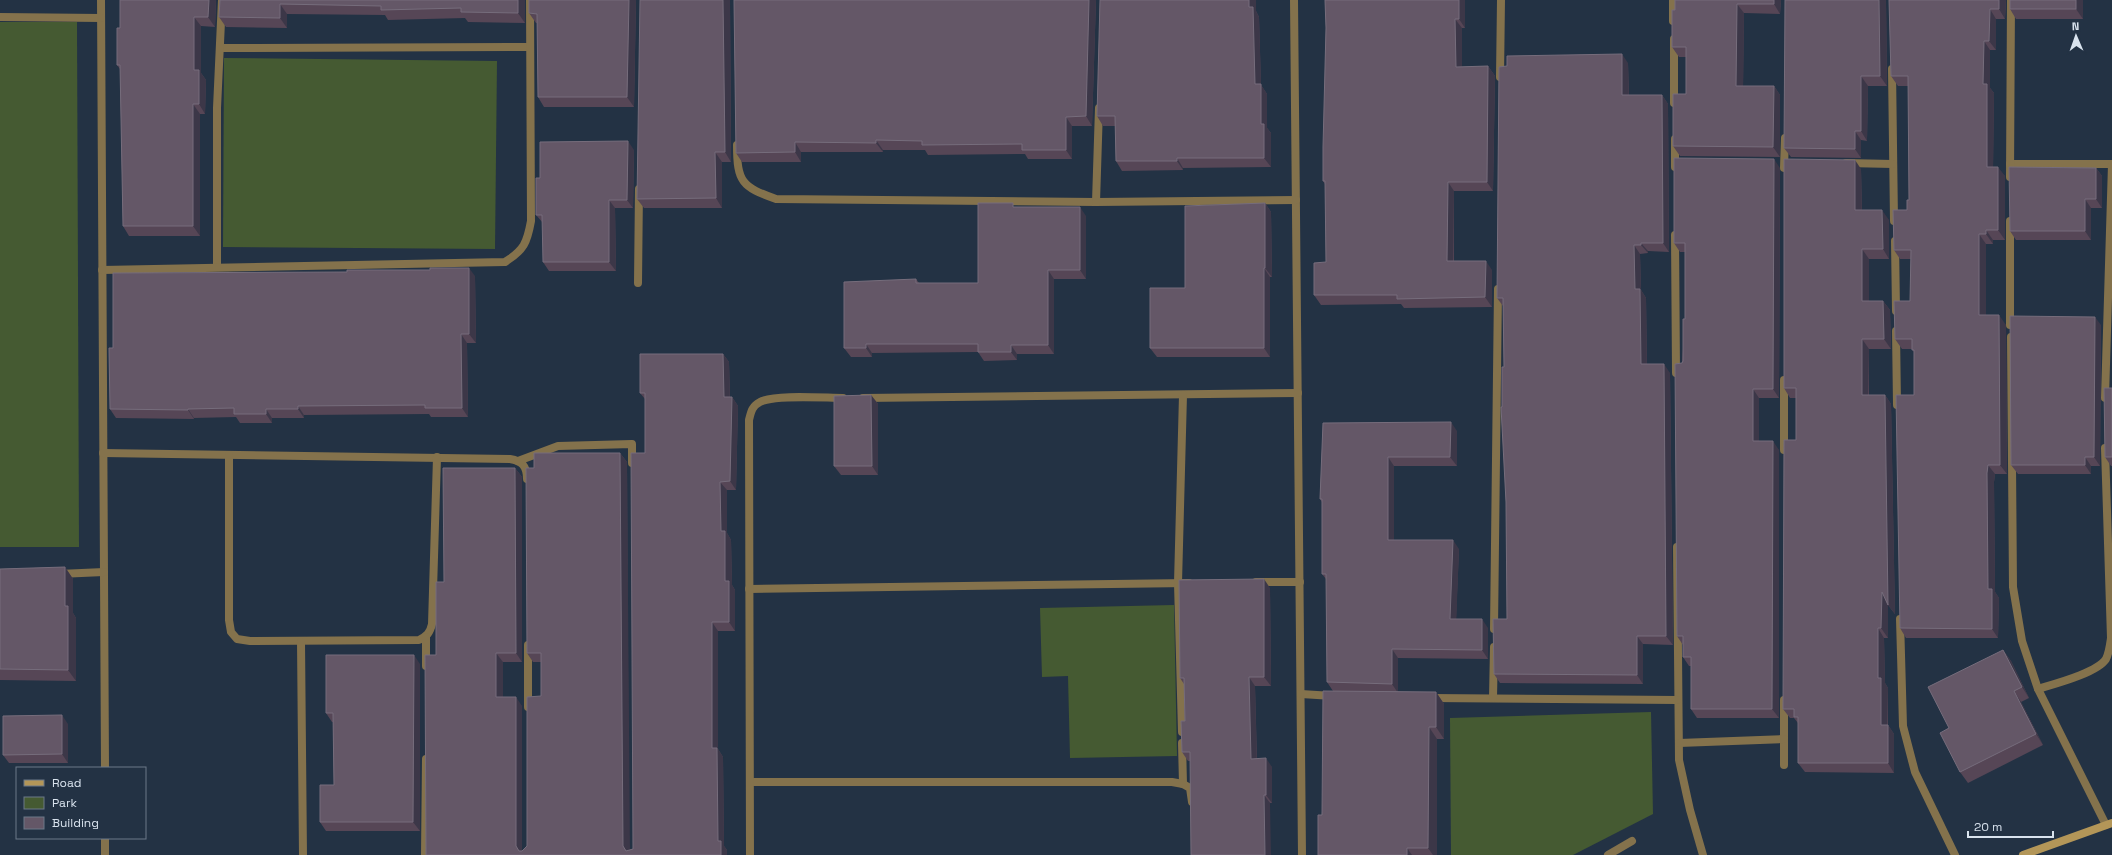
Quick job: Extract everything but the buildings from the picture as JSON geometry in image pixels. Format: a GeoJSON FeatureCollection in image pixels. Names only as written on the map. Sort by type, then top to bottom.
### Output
{"type":"FeatureCollection","features":[{"type":"Feature","properties":{"kind":"main road"},"geometry":{"type":"LineString","coordinates":[[2023,855],[2109,824]]}},
{"type":"Feature","properties":{"kind":"street"},"geometry":{"type":"LineString","coordinates":[[101,0],[105,767]]}},
{"type":"Feature","properties":{"kind":"street"},"geometry":{"type":"LineString","coordinates":[[217,267],[217,108],[222,0]]}},
{"type":"Feature","properties":{"kind":"street"},"geometry":{"type":"LineString","coordinates":[[102,270],[505,262],[520,252],[528,239],[531,221],[530,0]]}},
{"type":"Feature","properties":{"kind":"street"},"geometry":{"type":"LineString","coordinates":[[1294,0],[1302,855]]}},
{"type":"Feature","properties":{"kind":"street"},"geometry":{"type":"LineString","coordinates":[[1500,0],[1500,87]]}},
{"type":"Feature","properties":{"kind":"street"},"geometry":{"type":"LineString","coordinates":[[1673,0],[1674,115]]}},
{"type":"Feature","properties":{"kind":"street"},"geometry":{"type":"LineString","coordinates":[[2010,188],[2011,0]]}},
{"type":"Feature","properties":{"kind":"street"},"geometry":{"type":"LineString","coordinates":[[0,17],[102,18]]}},
{"type":"Feature","properties":{"kind":"street"},"geometry":{"type":"LineString","coordinates":[[220,48],[530,47]]}},
{"type":"Feature","properties":{"kind":"street"},"geometry":{"type":"LineString","coordinates":[[1892,62],[1897,411]]}},
{"type":"Feature","properties":{"kind":"street"},"geometry":{"type":"LineString","coordinates":[[1096,202],[1099,98]]}},
{"type":"Feature","properties":{"kind":"street"},"geometry":{"type":"LineString","coordinates":[[1675,130],[1679,161],[1675,177]]}},
{"type":"Feature","properties":{"kind":"street"},"geometry":{"type":"LineString","coordinates":[[1784,177],[1785,130]]}},
{"type":"Feature","properties":{"kind":"street"},"geometry":{"type":"LineString","coordinates":[[737,134],[737,165],[743,182],[755,191],[776,199],[1096,202],[1296,200]]}},
{"type":"Feature","properties":{"kind":"street"},"geometry":{"type":"LineString","coordinates":[[1839,162],[1894,164]]}},
{"type":"Feature","properties":{"kind":"street"},"geometry":{"type":"LineString","coordinates":[[2010,164],[2112,164],[2108,376],[2105,406]]}},
{"type":"Feature","properties":{"kind":"street"},"geometry":{"type":"LineString","coordinates":[[638,283],[639,179]]}},
{"type":"Feature","properties":{"kind":"street"},"geometry":{"type":"LineString","coordinates":[[2010,212],[2013,587],[2022,642],[2038,689],[2109,824]]}},
{"type":"Feature","properties":{"kind":"street"},"geometry":{"type":"LineString","coordinates":[[1675,224],[1676,383]]}},
{"type":"Feature","properties":{"kind":"street"},"geometry":{"type":"LineString","coordinates":[[1493,698],[1498,277]]}},
{"type":"Feature","properties":{"kind":"street"},"geometry":{"type":"LineString","coordinates":[[1784,367],[1784,462]]}},
{"type":"Feature","properties":{"kind":"street"},"geometry":{"type":"LineString","coordinates":[[750,855],[749,420],[752,409],[760,402],[776,398],[1298,393]]}},
{"type":"Feature","properties":{"kind":"street"},"geometry":{"type":"LineString","coordinates":[[1183,395],[1178,583],[1183,784]]}},
{"type":"Feature","properties":{"kind":"street"},"geometry":{"type":"LineString","coordinates":[[2038,689],[2097,668],[2109,659],[2111,638],[2109,488],[2105,437]]}},
{"type":"Feature","properties":{"kind":"street"},"geometry":{"type":"LineString","coordinates":[[103,453],[437,457],[518,460],[558,446],[632,444],[632,475]]}},
{"type":"Feature","properties":{"kind":"street"},"geometry":{"type":"LineString","coordinates":[[229,455],[228,620],[231,632],[238,639],[250,641],[301,642],[419,640],[426,637]]}},
{"type":"Feature","properties":{"kind":"street"},"geometry":{"type":"LineString","coordinates":[[426,676],[426,637],[432,624],[437,457]]}},
{"type":"Feature","properties":{"kind":"street"},"geometry":{"type":"LineString","coordinates":[[518,460],[523,464],[527,471],[527,486]]}},
{"type":"Feature","properties":{"kind":"street"},"geometry":{"type":"LineString","coordinates":[[1677,542],[1677,700],[1679,760],[1690,810],[1703,855]]}},
{"type":"Feature","properties":{"kind":"street"},"geometry":{"type":"LineString","coordinates":[[52,574],[104,572]]}},
{"type":"Feature","properties":{"kind":"street"},"geometry":{"type":"LineString","coordinates":[[1246,582],[1300,582]]}},
{"type":"Feature","properties":{"kind":"street"},"geometry":{"type":"LineString","coordinates":[[749,589],[1201,583]]}},
{"type":"Feature","properties":{"kind":"street"},"geometry":{"type":"LineString","coordinates":[[1900,610],[1903,726],[1915,772],[1955,855]]}},
{"type":"Feature","properties":{"kind":"street"},"geometry":{"type":"LineString","coordinates":[[528,635],[528,714]]}},
{"type":"Feature","properties":{"kind":"street"},"geometry":{"type":"LineString","coordinates":[[301,642],[303,855]]}},
{"type":"Feature","properties":{"kind":"street"},"geometry":{"type":"LineString","coordinates":[[1784,692],[1784,765]]}},
{"type":"Feature","properties":{"kind":"street"},"geometry":{"type":"LineString","coordinates":[[1301,694],[1345,697]]}},
{"type":"Feature","properties":{"kind":"street"},"geometry":{"type":"LineString","coordinates":[[1423,698],[1677,700]]}},
{"type":"Feature","properties":{"kind":"street"},"geometry":{"type":"LineString","coordinates":[[1679,743],[1784,740]]}},
{"type":"Feature","properties":{"kind":"street"},"geometry":{"type":"LineString","coordinates":[[425,855],[426,754]]}},
{"type":"Feature","properties":{"kind":"street"},"geometry":{"type":"LineString","coordinates":[[750,782],[1183,784],[1190,788],[1192,811]]}},
{"type":"Feature","properties":{"kind":"street"},"geometry":{"type":"LineString","coordinates":[[105,839],[105,855]]}},
{"type":"Feature","properties":{"kind":"street"},"geometry":{"type":"LineString","coordinates":[[1608,855],[1632,841]]}},
{"type":"Feature","properties":{"kind":"green space"},"geometry":{"type":"Polygon","coordinates":[[[0,22],[77,22],[79,547],[0,547],[0,22]]]}},
{"type":"Feature","properties":{"kind":"green space"},"geometry":{"type":"Polygon","coordinates":[[[224,58],[497,61],[495,249],[223,247],[224,58]]]}},
{"type":"Feature","properties":{"kind":"green space"},"geometry":{"type":"Polygon","coordinates":[[[1174,605],[1177,756],[1070,758],[1068,676],[1042,677],[1040,608],[1174,605]]]}},
{"type":"Feature","properties":{"kind":"green space"},"geometry":{"type":"Polygon","coordinates":[[[1651,712],[1653,814],[1573,855],[1451,855],[1450,718],[1651,712]]]}}]}
